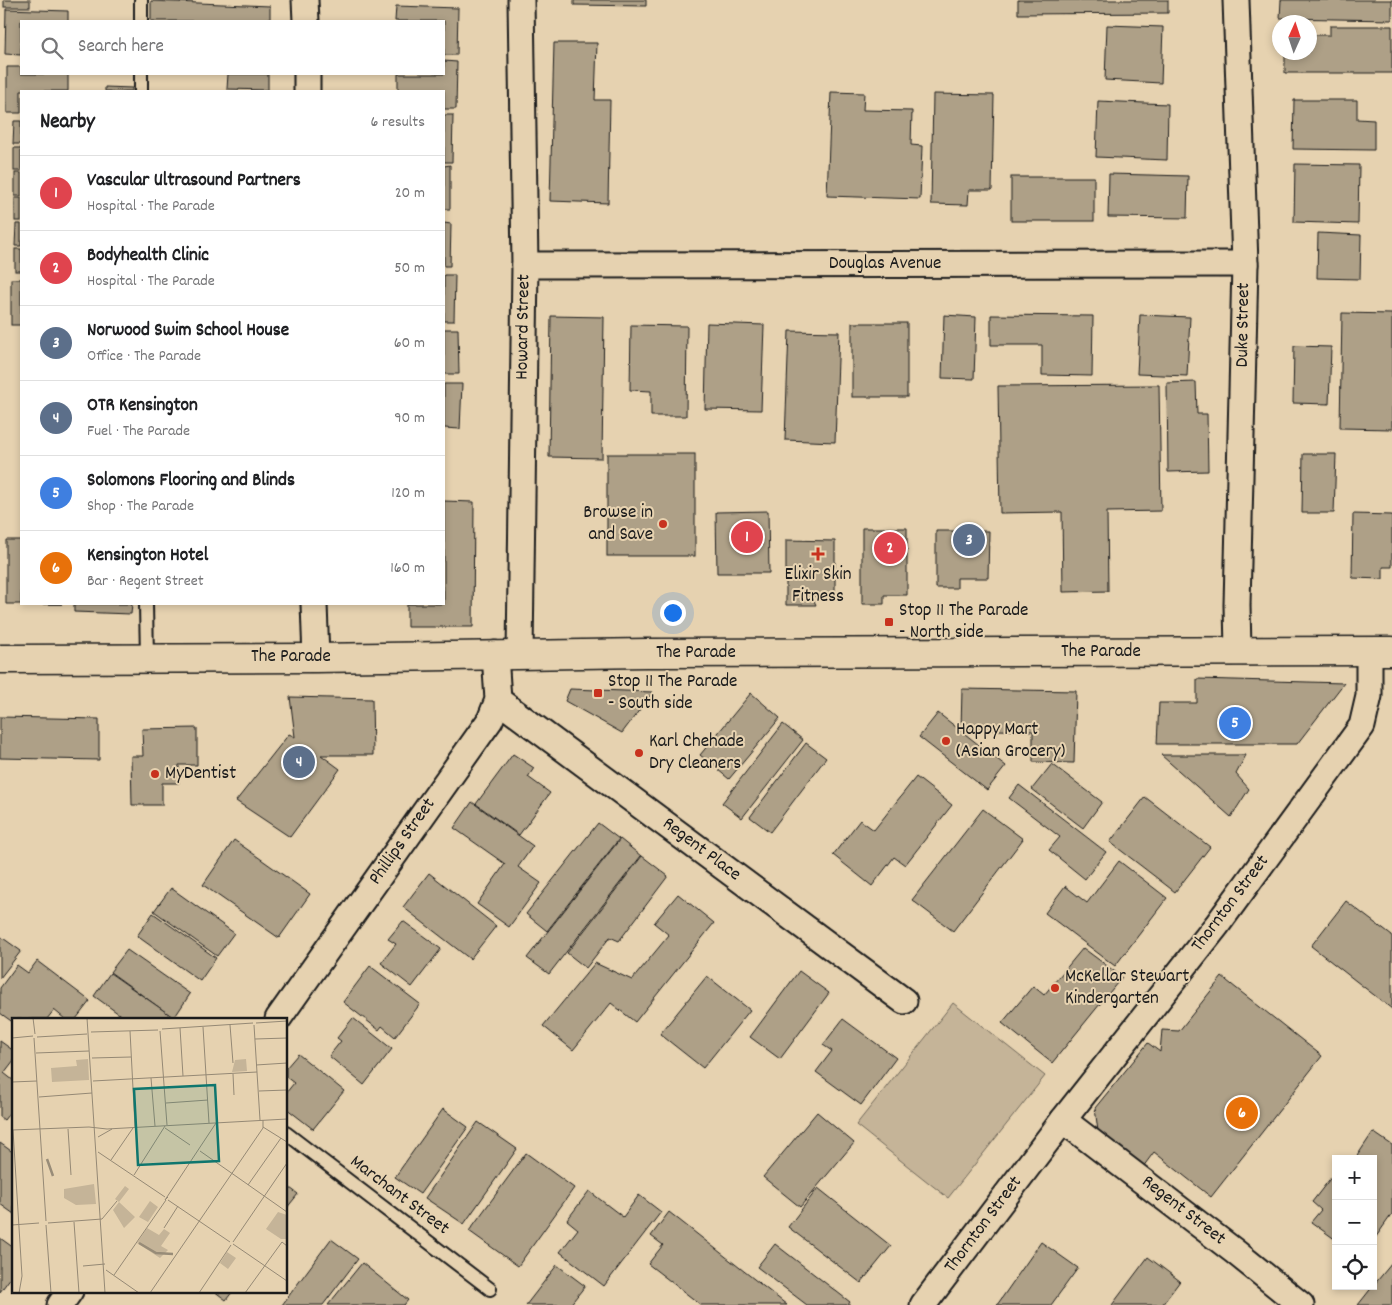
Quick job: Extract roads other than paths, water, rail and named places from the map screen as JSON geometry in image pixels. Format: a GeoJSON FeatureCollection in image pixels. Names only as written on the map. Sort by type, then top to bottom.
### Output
{"type":"FeatureCollection","features":[{"type":"Feature","properties":{"kind":"main road","name":"The Parade"},"geometry":{"type":"LineString","coordinates":[[0,659],[316,658],[507,654],[1380,652]]}},
{"type":"Feature","properties":{"kind":"street"},"geometry":{"type":"LineString","coordinates":[[306,0],[306,20]]}},
{"type":"Feature","properties":{"kind":"street","name":"Howard Street"},"geometry":{"type":"LineString","coordinates":[[507,654],[525,265],[521,0]]}},
{"type":"Feature","properties":{"kind":"street","name":"Duke Street"},"geometry":{"type":"LineString","coordinates":[[1236,0],[1245,264],[1237,605],[1238,651]]}},
{"type":"Feature","properties":{"kind":"street"},"geometry":{"type":"LineString","coordinates":[[307,75],[307,90]]}},
{"type":"Feature","properties":{"kind":"street","name":"Douglas Avenue"},"geometry":{"type":"LineString","coordinates":[[525,265],[1245,264]]}},
{"type":"Feature","properties":{"kind":"street"},"geometry":{"type":"LineString","coordinates":[[314,605],[316,658]]}},
{"type":"Feature","properties":{"kind":"street","name":"Thornton Street"},"geometry":{"type":"LineString","coordinates":[[923,1305],[1063,1120],[1217,925],[1362,726],[1380,652]]}},
{"type":"Feature","properties":{"kind":"street","name":"Phillips Street"},"geometry":{"type":"LineString","coordinates":[[279,1018],[490,720],[498,700],[507,654]]}},
{"type":"Feature","properties":{"kind":"street","name":"Regent Place"},"geometry":{"type":"LineString","coordinates":[[498,700],[904,1001]]}},
{"type":"Feature","properties":{"kind":"street","name":"Regent Street"},"geometry":{"type":"LineString","coordinates":[[1063,1120],[1301,1305]]}},
{"type":"Feature","properties":{"kind":"street"},"geometry":{"type":"LineString","coordinates":[[60,1305],[69,1292]]}},
{"type":"Feature","properties":{"kind":"lane"},"geometry":{"type":"LineString","coordinates":[[140,0],[141,20]]}},
{"type":"Feature","properties":{"kind":"lane"},"geometry":{"type":"LineString","coordinates":[[141,75],[141,90]]}},
{"type":"Feature","properties":{"kind":"lane"},"geometry":{"type":"LineString","coordinates":[[146,605],[147,658]]}},
{"type":"Feature","properties":{"kind":"lane","name":"Marchant Street"},"geometry":{"type":"LineString","coordinates":[[288,1135],[490,1289]]}},
{"type":"Feature","properties":{"kind":"place","name":"Browse in and Save"},"geometry":{"type":"Point","coordinates":[663,524]}},
{"type":"Feature","properties":{"kind":"place","name":"Vascular Ultrasound Partners"},"geometry":{"type":"Point","coordinates":[747,537]}},
{"type":"Feature","properties":{"kind":"place","name":"Norwood Swim School House"},"geometry":{"type":"Point","coordinates":[969,540]}},
{"type":"Feature","properties":{"kind":"place","name":"Bodyhealth Clinic"},"geometry":{"type":"Point","coordinates":[890,548]}},
{"type":"Feature","properties":{"kind":"place","name":"Elixir Skin Fitness"},"geometry":{"type":"Point","coordinates":[818,554]}},
{"type":"Feature","properties":{"kind":"place","name":"Stop 11 The Parade - North side"},"geometry":{"type":"Point","coordinates":[889,622]}},
{"type":"Feature","properties":{"kind":"place","name":"Stop 11 The Parade - South side"},"geometry":{"type":"Point","coordinates":[598,693]}},
{"type":"Feature","properties":{"kind":"place","name":"Solomons Flooring and Blinds"},"geometry":{"type":"Point","coordinates":[1235,723]}},
{"type":"Feature","properties":{"kind":"place","name":"Happy Mart (Asian Grocery)"},"geometry":{"type":"Point","coordinates":[946,741]}},
{"type":"Feature","properties":{"kind":"place","name":"Karl Chehade Dry Cleaners"},"geometry":{"type":"Point","coordinates":[639,753]}},
{"type":"Feature","properties":{"kind":"place","name":"OTR Kensington"},"geometry":{"type":"Point","coordinates":[299,762]}},
{"type":"Feature","properties":{"kind":"place","name":"MyDentist"},"geometry":{"type":"Point","coordinates":[155,774]}},
{"type":"Feature","properties":{"kind":"place","name":"McKellar Stewart Kindergarten"},"geometry":{"type":"Point","coordinates":[1055,988]}},
{"type":"Feature","properties":{"kind":"place","name":"Kensington Hotel"},"geometry":{"type":"Point","coordinates":[1242,1113]}}]}
